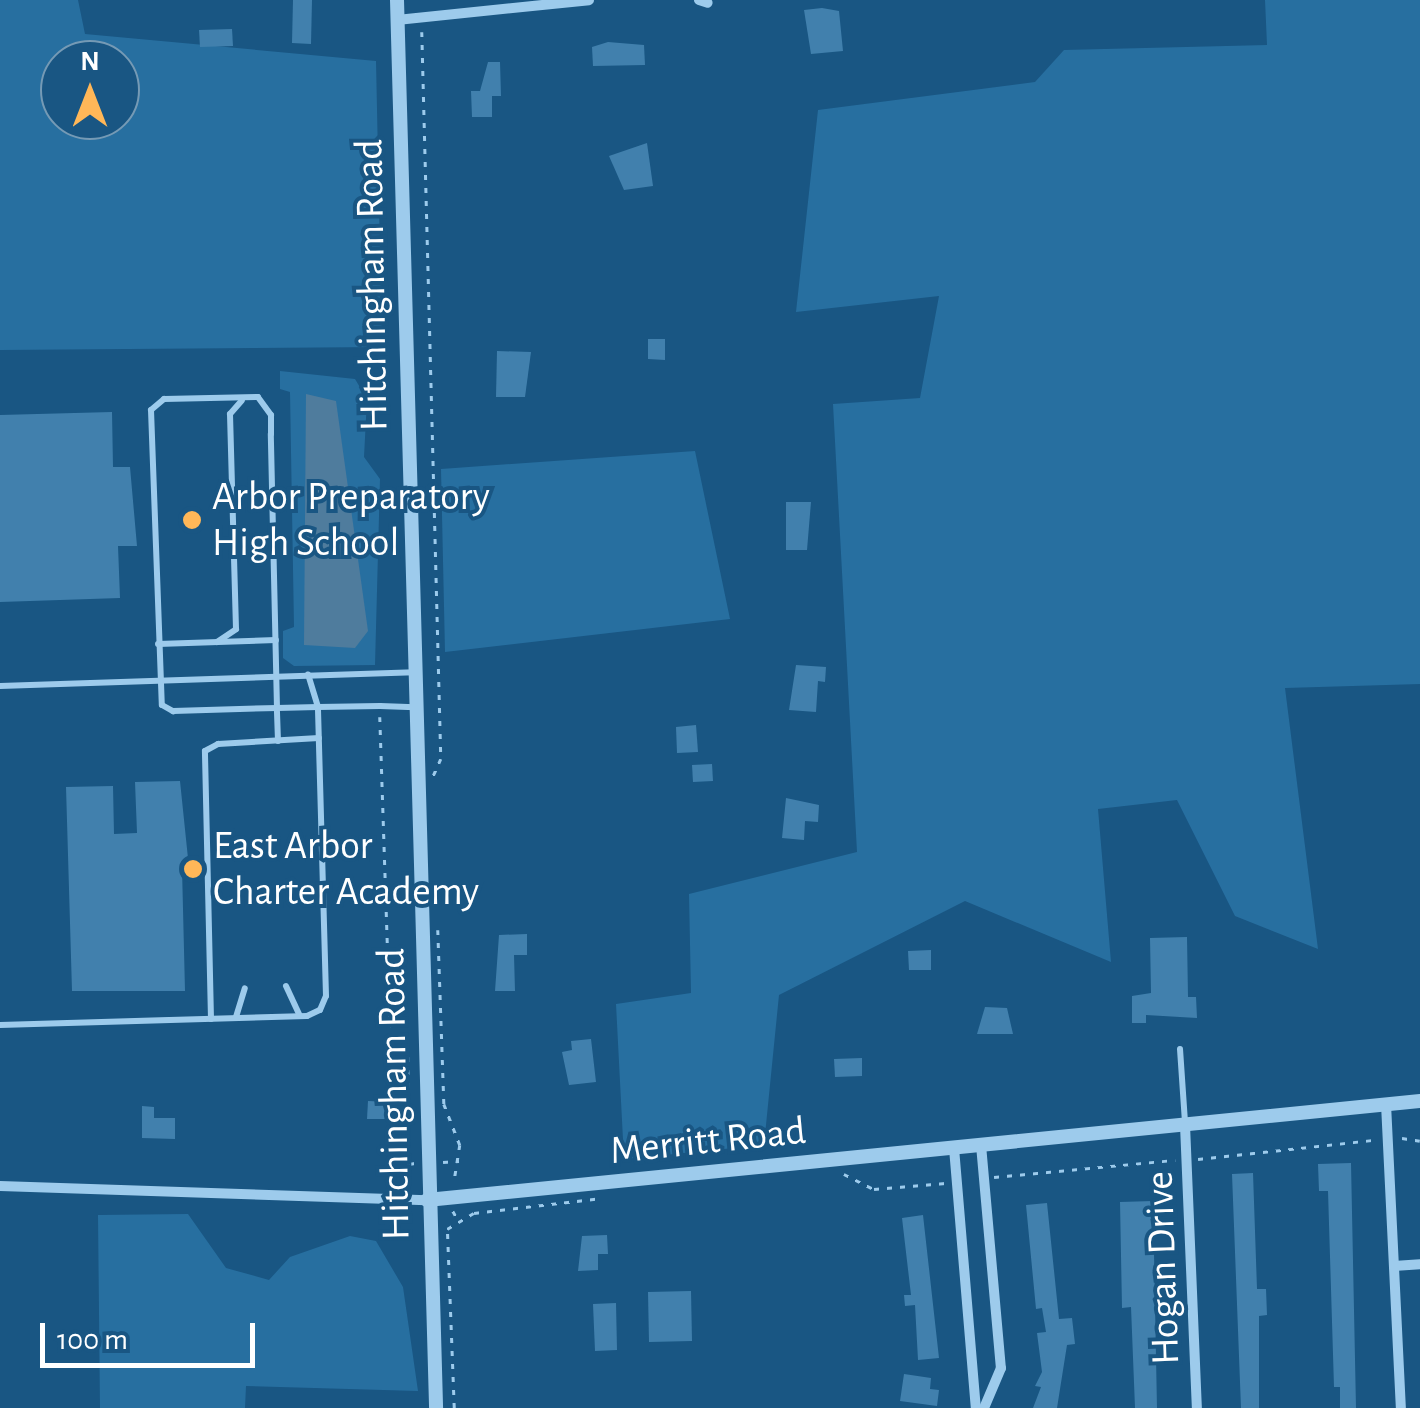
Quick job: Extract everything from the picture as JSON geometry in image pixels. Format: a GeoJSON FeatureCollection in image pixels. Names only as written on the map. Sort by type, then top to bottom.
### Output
{"type":"FeatureCollection","features":[{"type":"Feature","properties":{"kind":"street","name":"Hitchingham Road"},"geometry":{"type":"LineString","coordinates":[[397,0],[436,1408]]}},
{"type":"Feature","properties":{"kind":"street"},"geometry":{"type":"LineString","coordinates":[[397,20],[589,0]]}},
{"type":"Feature","properties":{"kind":"street","name":"Merritt Road"},"geometry":{"type":"LineString","coordinates":[[0,1186],[428,1200],[1420,1100]]}},
{"type":"Feature","properties":{"kind":"street"},"geometry":{"type":"LineString","coordinates":[[1386,1104],[1401,1408]]}},
{"type":"Feature","properties":{"kind":"street","name":"Hogan Drive"},"geometry":{"type":"LineString","coordinates":[[1185,1126],[1197,1408]]}},
{"type":"Feature","properties":{"kind":"street"},"geometry":{"type":"LineString","coordinates":[[981,1145],[1001,1368],[984,1408]]}},
{"type":"Feature","properties":{"kind":"street"},"geometry":{"type":"LineString","coordinates":[[954,1148],[976,1408]]}},
{"type":"Feature","properties":{"kind":"street"},"geometry":{"type":"LineString","coordinates":[[1394,1266],[1420,1264]]}},
{"type":"Feature","properties":{"kind":"lane"},"geometry":{"type":"LineString","coordinates":[[217,642],[236,629],[230,414],[248,397]]}},
{"type":"Feature","properties":{"kind":"lane"},"geometry":{"type":"LineString","coordinates":[[278,741],[277,708],[277,676],[270,415],[258,397],[164,399],[151,410],[162,705],[172,711],[277,708],[318,707],[416,707]]}},
{"type":"Feature","properties":{"kind":"lane"},"geometry":{"type":"LineString","coordinates":[[158,644],[276,640]]}},
{"type":"Feature","properties":{"kind":"lane"},"geometry":{"type":"LineString","coordinates":[[0,686],[415,672]]}},
{"type":"Feature","properties":{"kind":"lane"},"geometry":{"type":"LineString","coordinates":[[0,1024],[300,1016],[320,1010],[326,996],[318,707],[308,675]]}},
{"type":"Feature","properties":{"kind":"lane"},"geometry":{"type":"LineString","coordinates":[[210,1019],[202,766],[205,751],[239,742],[319,738]]}},
{"type":"Feature","properties":{"kind":"lane"},"geometry":{"type":"LineString","coordinates":[[286,986],[300,1016]]}},
{"type":"Feature","properties":{"kind":"lane"},"geometry":{"type":"LineString","coordinates":[[236,1018],[245,988]]}},
{"type":"Feature","properties":{"kind":"lane"},"geometry":{"type":"LineString","coordinates":[[1180,1050],[1185,1126]]}},
{"type":"Feature","properties":{"kind":"path"},"geometry":{"type":"LineString","coordinates":[[421,18],[441,759],[434,796]]}},
{"type":"Feature","properties":{"kind":"path"},"geometry":{"type":"LineString","coordinates":[[380,706],[390,1022],[408,1058],[410,1164],[459,1160]]}},
{"type":"Feature","properties":{"kind":"path"},"geometry":{"type":"LineString","coordinates":[[438,929],[444,1104],[458,1131],[459,1160],[453,1198],[458,1222]]}},
{"type":"Feature","properties":{"kind":"path"},"geometry":{"type":"LineString","coordinates":[[1400,1137],[1420,1141]]}},
{"type":"Feature","properties":{"kind":"path"},"geometry":{"type":"LineString","coordinates":[[1202,1159],[1379,1139]]}},
{"type":"Feature","properties":{"kind":"path"},"geometry":{"type":"LineString","coordinates":[[992,1178],[1180,1160]]}},
{"type":"Feature","properties":{"kind":"path"},"geometry":{"type":"LineString","coordinates":[[840,1173],[874,1189],[948,1182]]}},
{"type":"Feature","properties":{"kind":"path"},"geometry":{"type":"LineString","coordinates":[[454,1408],[447,1230],[474,1212],[610,1197]]}},
{"type":"Feature","properties":{"kind":"shaded area"},"geometry":{"type":"Polygon","coordinates":[[[0,0],[78,0],[85,34],[376,61],[382,347],[0,350],[0,0]]]}},
{"type":"Feature","properties":{"kind":"shaded area"},"geometry":{"type":"Polygon","coordinates":[[[1265,0],[1420,0],[1420,684],[1285,688],[1318,949],[1235,916],[1177,800],[1098,809],[1111,962],[965,901],[779,995],[764,1145],[624,1159],[616,1004],[691,993],[689,894],[857,852],[833,404],[920,398],[939,296],[796,312],[818,110],[1035,82],[1064,50],[1267,45],[1265,0]]]}},
{"type":"Feature","properties":{"kind":"shaded area"},"geometry":{"type":"Polygon","coordinates":[[[280,371],[355,379],[367,399],[364,457],[380,479],[375,665],[294,666],[283,658],[283,631],[294,627],[290,392],[280,389],[280,371]]]}},
{"type":"Feature","properties":{"kind":"shaded area"},"geometry":{"type":"Polygon","coordinates":[[[306,394],[336,401],[368,631],[355,648],[304,645],[306,394]]]}},
{"type":"Feature","properties":{"kind":"shaded area"},"geometry":{"type":"Polygon","coordinates":[[[695,451],[730,619],[445,652],[441,469],[695,451]]]}},
{"type":"Feature","properties":{"kind":"shaded area"},"geometry":{"type":"Polygon","coordinates":[[[188,1214],[226,1268],[269,1280],[290,1257],[350,1236],[376,1241],[403,1287],[418,1391],[246,1386],[245,1408],[100,1408],[98,1215],[188,1214]]]}},
{"type":"Feature","properties":{"kind":"building"},"geometry":{"type":"Polygon","coordinates":[[[293,0],[312,0],[311,44],[292,43],[293,0]]]}},
{"type":"Feature","properties":{"kind":"building"},"geometry":{"type":"Polygon","coordinates":[[[804,10],[839,11],[843,51],[811,54],[804,10]]]}},
{"type":"Feature","properties":{"kind":"building"},"geometry":{"type":"Polygon","coordinates":[[[232,29],[233,46],[200,47],[199,30],[232,29]]]}},
{"type":"Feature","properties":{"kind":"building"},"geometry":{"type":"Polygon","coordinates":[[[608,42],[644,45],[645,65],[593,66],[592,47],[608,42]]]}},
{"type":"Feature","properties":{"kind":"building"},"geometry":{"type":"Polygon","coordinates":[[[488,62],[500,62],[501,96],[492,96],[492,117],[472,117],[471,91],[480,91],[488,62]]]}},
{"type":"Feature","properties":{"kind":"building"},"geometry":{"type":"Polygon","coordinates":[[[647,143],[653,186],[624,190],[609,156],[647,143]]]}},
{"type":"Feature","properties":{"kind":"building"},"geometry":{"type":"Polygon","coordinates":[[[648,339],[665,339],[665,360],[648,359],[648,339]]]}},
{"type":"Feature","properties":{"kind":"building"},"geometry":{"type":"Polygon","coordinates":[[[497,351],[531,352],[525,397],[496,397],[497,351]]]}},
{"type":"Feature","properties":{"kind":"building"},"geometry":{"type":"Polygon","coordinates":[[[112,412],[113,467],[130,467],[137,546],[118,546],[120,598],[0,602],[0,415],[112,412]]]}},
{"type":"Feature","properties":{"kind":"building"},"geometry":{"type":"Polygon","coordinates":[[[786,502],[811,502],[807,550],[786,550],[786,502]]]}},
{"type":"Feature","properties":{"kind":"building"},"geometry":{"type":"Polygon","coordinates":[[[796,665],[826,667],[825,682],[818,681],[816,712],[789,710],[796,665]]]}},
{"type":"Feature","properties":{"kind":"building"},"geometry":{"type":"Polygon","coordinates":[[[696,725],[698,752],[677,753],[676,727],[696,725]]]}},
{"type":"Feature","properties":{"kind":"building"},"geometry":{"type":"Polygon","coordinates":[[[712,764],[713,781],[693,782],[692,765],[712,764]]]}},
{"type":"Feature","properties":{"kind":"building"},"geometry":{"type":"Polygon","coordinates":[[[180,781],[189,868],[182,868],[185,991],[72,991],[66,787],[113,786],[114,834],[137,833],[135,782],[180,781]]]}},
{"type":"Feature","properties":{"kind":"building"},"geometry":{"type":"Polygon","coordinates":[[[786,798],[819,805],[818,822],[805,821],[804,840],[782,838],[786,798]]]}},
{"type":"Feature","properties":{"kind":"building"},"geometry":{"type":"Polygon","coordinates":[[[527,934],[527,955],[514,955],[515,991],[495,991],[499,935],[527,934]]]}},
{"type":"Feature","properties":{"kind":"building"},"geometry":{"type":"Polygon","coordinates":[[[1187,937],[1188,997],[1196,997],[1197,1018],[1146,1015],[1146,1023],[1132,1023],[1132,996],[1151,993],[1150,938],[1187,937]]]}},
{"type":"Feature","properties":{"kind":"building"},"geometry":{"type":"Polygon","coordinates":[[[931,950],[931,970],[909,970],[908,951],[931,950]]]}},
{"type":"Feature","properties":{"kind":"building"},"geometry":{"type":"Polygon","coordinates":[[[985,1007],[1007,1008],[1013,1034],[977,1034],[985,1007]]]}},
{"type":"Feature","properties":{"kind":"building"},"geometry":{"type":"Polygon","coordinates":[[[591,1039],[596,1082],[569,1085],[562,1052],[572,1050],[571,1041],[591,1039]]]}},
{"type":"Feature","properties":{"kind":"building"},"geometry":{"type":"Polygon","coordinates":[[[862,1058],[862,1076],[835,1077],[834,1059],[862,1058]]]}},
{"type":"Feature","properties":{"kind":"building"},"geometry":{"type":"Polygon","coordinates":[[[368,1101],[388,1102],[387,1119],[367,1119],[368,1101]]]}},
{"type":"Feature","properties":{"kind":"building"},"geometry":{"type":"Polygon","coordinates":[[[142,1106],[154,1107],[154,1118],[175,1118],[175,1139],[142,1138],[142,1106]]]}},
{"type":"Feature","properties":{"kind":"building"},"geometry":{"type":"Polygon","coordinates":[[[1351,1163],[1356,1408],[1340,1408],[1340,1387],[1334,1387],[1328,1191],[1319,1191],[1318,1164],[1351,1163]]]}},
{"type":"Feature","properties":{"kind":"building"},"geometry":{"type":"Polygon","coordinates":[[[1253,1173],[1257,1289],[1266,1289],[1267,1315],[1259,1316],[1259,1408],[1241,1408],[1232,1174],[1253,1173]]]}},
{"type":"Feature","properties":{"kind":"building"},"geometry":{"type":"Polygon","coordinates":[[[1153,1201],[1157,1408],[1135,1408],[1131,1307],[1122,1308],[1120,1202],[1153,1201]]]}},
{"type":"Feature","properties":{"kind":"building"},"geometry":{"type":"Polygon","coordinates":[[[1047,1203],[1059,1319],[1072,1318],[1075,1344],[1067,1345],[1057,1408],[1033,1408],[1041,1387],[1035,1386],[1042,1372],[1037,1333],[1046,1332],[1042,1308],[1036,1309],[1026,1205],[1047,1203]]]}},
{"type":"Feature","properties":{"kind":"building"},"geometry":{"type":"Polygon","coordinates":[[[923,1215],[939,1358],[918,1360],[915,1305],[905,1306],[904,1295],[911,1295],[902,1218],[923,1215]]]}},
{"type":"Feature","properties":{"kind":"building"},"geometry":{"type":"Polygon","coordinates":[[[607,1235],[608,1254],[598,1254],[598,1270],[578,1271],[582,1236],[607,1235]]]}},
{"type":"Feature","properties":{"kind":"building"},"geometry":{"type":"Polygon","coordinates":[[[691,1291],[692,1341],[649,1342],[648,1292],[691,1291]]]}},
{"type":"Feature","properties":{"kind":"building"},"geometry":{"type":"Polygon","coordinates":[[[616,1303],[617,1350],[595,1351],[593,1304],[616,1303]]]}},
{"type":"Feature","properties":{"kind":"building"},"geometry":{"type":"Polygon","coordinates":[[[904,1374],[931,1378],[930,1389],[939,1390],[937,1406],[900,1401],[904,1374]]]}},
{"type":"Feature","properties":{"kind":"place","name":"Arbor Preparatory High School"},"geometry":{"type":"Point","coordinates":[192,520]}},
{"type":"Feature","properties":{"kind":"place","name":"East Arbor Charter Academy"},"geometry":{"type":"Point","coordinates":[193,869]}}]}
